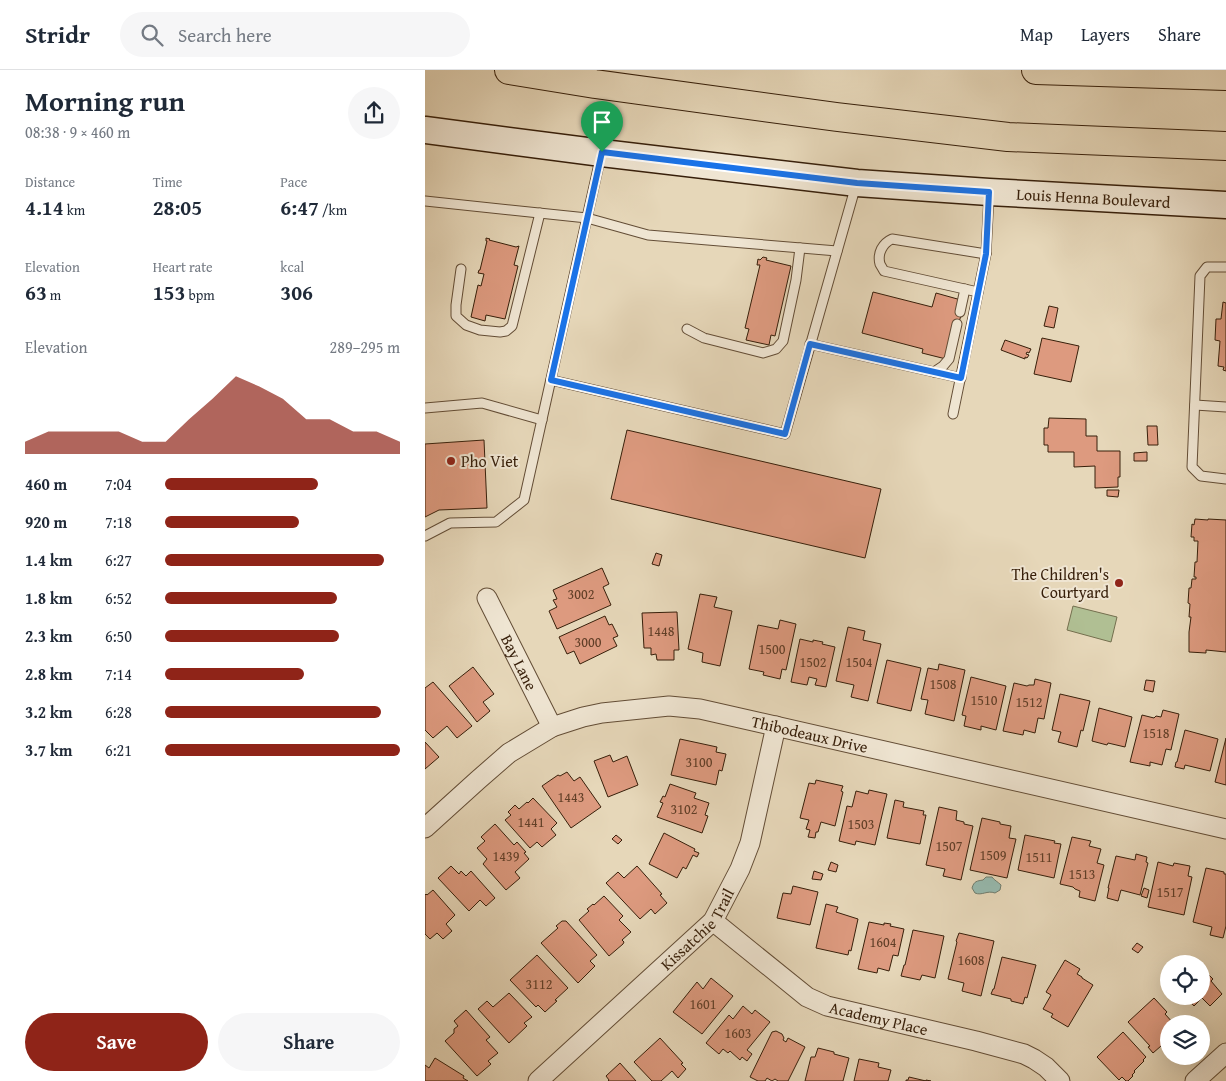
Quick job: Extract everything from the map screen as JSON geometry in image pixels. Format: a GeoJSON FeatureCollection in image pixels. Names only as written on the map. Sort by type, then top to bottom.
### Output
{"type":"FeatureCollection","features":[{"type":"Feature","properties":{"kind":"highway"},"geometry":{"type":"LineString","coordinates":[[509,70],[595,84],[837,117],[1007,137],[1226,146]]}},
{"type":"Feature","properties":{"kind":"highway"},"geometry":{"type":"LineString","coordinates":[[1037,70],[1226,76]]}},
{"type":"Feature","properties":{"kind":"main road","name":"Louis Henna Boulevard"},"geometry":{"type":"LineString","coordinates":[[425,130],[857,183],[1226,205]]}},
{"type":"Feature","properties":{"kind":"street","name":"Bay Lane"},"geometry":{"type":"LineString","coordinates":[[487,598],[552,727]]}},
{"type":"Feature","properties":{"kind":"street","name":"Thibodeaux Drive"},"geometry":{"type":"LineString","coordinates":[[425,828],[509,753],[552,727],[602,713],[669,706],[700,709],[1226,829]]}},
{"type":"Feature","properties":{"kind":"street","name":"Kissatchie Trail"},"geometry":{"type":"LineString","coordinates":[[538,1081],[713,920],[740,869],[750,843],[776,726]]}},
{"type":"Feature","properties":{"kind":"street","name":"Academy Place"},"geometry":{"type":"LineString","coordinates":[[713,920],[807,997],[827,1006],[1024,1054],[1046,1067],[1060,1081]]}},
{"type":"Feature","properties":{"kind":"street"},"geometry":{"type":"LineString","coordinates":[[1195,1081],[1226,1054]]}},
{"type":"Feature","properties":{"kind":"lane"},"geometry":{"type":"LineString","coordinates":[[425,536],[450,522],[496,522],[524,500],[602,152]]}},
{"type":"Feature","properties":{"kind":"lane"},"geometry":{"type":"LineString","coordinates":[[551,380],[785,434],[857,183]]}},
{"type":"Feature","properties":{"kind":"lane"},"geometry":{"type":"LineString","coordinates":[[953,414],[986,254],[989,192]]}},
{"type":"Feature","properties":{"kind":"lane"},"geometry":{"type":"LineString","coordinates":[[425,200],[587,218],[648,235],[837,251]]}},
{"type":"Feature","properties":{"kind":"lane"},"geometry":{"type":"LineString","coordinates":[[461,269],[456,316],[465,325],[480,330],[507,331],[512,326],[540,213]]}},
{"type":"Feature","properties":{"kind":"lane"},"geometry":{"type":"LineString","coordinates":[[978,292],[884,271],[880,264],[880,257],[883,245],[892,239],[986,254]]}},
{"type":"Feature","properties":{"kind":"lane"},"geometry":{"type":"LineString","coordinates":[[687,329],[703,338],[763,353],[776,350],[783,341],[796,280],[800,248]]}},
{"type":"Feature","properties":{"kind":"lane"},"geometry":{"type":"LineString","coordinates":[[1226,267],[1207,268],[1200,276],[1192,467],[1201,476],[1226,478]]}},
{"type":"Feature","properties":{"kind":"lane"},"geometry":{"type":"LineString","coordinates":[[960,312],[965,289]]}},
{"type":"Feature","properties":{"kind":"lane"},"geometry":{"type":"LineString","coordinates":[[934,372],[949,359],[957,324]]}},
{"type":"Feature","properties":{"kind":"lane"},"geometry":{"type":"LineString","coordinates":[[810,344],[961,378]]}},
{"type":"Feature","properties":{"kind":"lane"},"geometry":{"type":"LineString","coordinates":[[425,408],[482,403],[542,420]]}},
{"type":"Feature","properties":{"kind":"lane"},"geometry":{"type":"LineString","coordinates":[[1195,406],[1226,407]]}},
{"type":"Feature","properties":{"kind":"green space"},"geometry":{"type":"Polygon","coordinates":[[[1073,606],[1117,617],[1111,642],[1067,630],[1073,606]]]}},
{"type":"Feature","properties":{"kind":"water"},"geometry":{"type":"Polygon","coordinates":[[[986,877],[992,877],[1000,884],[1000,890],[995,893],[975,893],[972,888],[974,884],[986,877]]]}},
{"type":"Feature","properties":{"kind":"building"},"geometry":{"type":"Polygon","coordinates":[[[486,238],[516,247],[519,246],[514,265],[518,266],[505,319],[486,315],[485,321],[471,317],[478,285],[481,286],[484,274],[478,273],[487,241],[486,238]]]}},
{"type":"Feature","properties":{"kind":"building"},"geometry":{"type":"Polygon","coordinates":[[[763,257],[767,258],[766,260],[791,266],[775,336],[771,335],[769,345],[746,340],[749,329],[745,328],[760,265],[757,265],[758,259],[760,260],[763,257]]]}},
{"type":"Feature","properties":{"kind":"building"},"geometry":{"type":"Polygon","coordinates":[[[873,292],[932,307],[936,293],[961,300],[962,313],[946,359],[922,353],[923,349],[862,333],[873,292]]]}},
{"type":"Feature","properties":{"kind":"building"},"geometry":{"type":"Polygon","coordinates":[[[1223,302],[1226,303],[1226,371],[1223,370],[1224,367],[1218,366],[1220,341],[1215,340],[1216,319],[1221,319],[1223,302]]]}},
{"type":"Feature","properties":{"kind":"building"},"geometry":{"type":"Polygon","coordinates":[[[1049,306],[1058,308],[1054,328],[1044,326],[1049,306]]]}},
{"type":"Feature","properties":{"kind":"building"},"geometry":{"type":"Polygon","coordinates":[[[1042,338],[1079,346],[1071,382],[1034,374],[1042,338]]]}},
{"type":"Feature","properties":{"kind":"building"},"geometry":{"type":"Polygon","coordinates":[[[1005,340],[1031,349],[1026,354],[1029,355],[1027,358],[1025,357],[1025,359],[1001,350],[1005,340]]]}},
{"type":"Feature","properties":{"kind":"building"},"geometry":{"type":"Polygon","coordinates":[[[1049,418],[1086,419],[1086,436],[1097,436],[1097,451],[1120,451],[1118,487],[1095,488],[1095,466],[1074,467],[1074,452],[1048,452],[1048,445],[1044,445],[1044,428],[1048,428],[1049,418]]]}},
{"type":"Feature","properties":{"kind":"building"},"geometry":{"type":"Polygon","coordinates":[[[1147,426],[1157,426],[1158,445],[1148,445],[1147,426]]]}},
{"type":"Feature","properties":{"kind":"building"},"geometry":{"type":"Polygon","coordinates":[[[627,430],[881,489],[865,558],[611,499],[627,430]]]}},
{"type":"Feature","properties":{"kind":"building"},"geometry":{"type":"Polygon","coordinates":[[[484,440],[487,508],[439,510],[425,517],[425,444],[484,440]]]}},
{"type":"Feature","properties":{"kind":"building"},"geometry":{"type":"Polygon","coordinates":[[[1147,452],[1147,461],[1134,461],[1134,453],[1147,452]]]}},
{"type":"Feature","properties":{"kind":"building"},"geometry":{"type":"Polygon","coordinates":[[[1107,490],[1119,490],[1118,497],[1107,496],[1107,490]]]}},
{"type":"Feature","properties":{"kind":"building"},"geometry":{"type":"Polygon","coordinates":[[[1195,519],[1226,520],[1226,652],[1206,650],[1206,653],[1189,652],[1191,617],[1189,617],[1190,604],[1188,603],[1189,588],[1191,588],[1192,579],[1196,579],[1194,577],[1198,541],[1194,541],[1194,537],[1191,537],[1192,524],[1194,525],[1195,519]]]}},
{"type":"Feature","properties":{"kind":"building"},"geometry":{"type":"Polygon","coordinates":[[[656,553],[662,555],[659,566],[652,564],[656,553]]]}},
{"type":"Feature","properties":{"kind":"building"},"geometry":{"type":"Polygon","coordinates":[[[602,568],[609,584],[603,587],[611,605],[557,629],[549,611],[557,607],[553,600],[557,599],[553,590],[602,568]]]}},
{"type":"Feature","properties":{"kind":"building"},"geometry":{"type":"Polygon","coordinates":[[[700,594],[717,597],[714,607],[732,611],[720,666],[702,662],[703,653],[688,649],[700,594]]]}},
{"type":"Feature","properties":{"kind":"building"},"geometry":{"type":"Polygon","coordinates":[[[677,612],[679,650],[674,650],[674,660],[657,660],[656,654],[651,655],[651,648],[644,648],[642,613],[677,612]]]}},
{"type":"Feature","properties":{"kind":"building"},"geometry":{"type":"Polygon","coordinates":[[[605,616],[609,625],[612,624],[618,636],[613,638],[617,646],[580,664],[574,651],[567,654],[559,637],[605,616]]]}},
{"type":"Feature","properties":{"kind":"building"},"geometry":{"type":"Polygon","coordinates":[[[780,620],[796,624],[786,670],[782,669],[780,679],[763,675],[764,672],[749,669],[758,625],[778,629],[780,620]]]}},
{"type":"Feature","properties":{"kind":"building"},"geometry":{"type":"Polygon","coordinates":[[[848,627],[865,631],[863,640],[881,644],[868,701],[851,697],[854,685],[836,681],[848,627]]]}},
{"type":"Feature","properties":{"kind":"building"},"geometry":{"type":"Polygon","coordinates":[[[800,639],[823,642],[822,644],[835,647],[826,687],[815,685],[817,679],[809,677],[807,685],[791,682],[800,639]]]}},
{"type":"Feature","properties":{"kind":"building"},"geometry":{"type":"Polygon","coordinates":[[[887,660],[921,668],[911,711],[877,703],[887,660]]]}},
{"type":"Feature","properties":{"kind":"building"},"geometry":{"type":"Polygon","coordinates":[[[939,664],[965,670],[954,721],[925,714],[928,700],[921,699],[928,668],[938,670],[939,664]]]}},
{"type":"Feature","properties":{"kind":"building"},"geometry":{"type":"Polygon","coordinates":[[[473,667],[494,694],[483,702],[490,711],[477,722],[449,686],[473,667]]]}},
{"type":"Feature","properties":{"kind":"building"},"geometry":{"type":"Polygon","coordinates":[[[971,677],[1006,686],[996,730],[981,726],[981,730],[964,726],[966,716],[962,715],[971,677]]]}},
{"type":"Feature","properties":{"kind":"building"},"geometry":{"type":"Polygon","coordinates":[[[1035,679],[1051,683],[1044,719],[1038,718],[1035,733],[1024,730],[1023,735],[1003,731],[1014,683],[1027,686],[1034,685],[1035,679]]]}},
{"type":"Feature","properties":{"kind":"building"},"geometry":{"type":"Polygon","coordinates":[[[1146,680],[1155,681],[1153,692],[1144,690],[1146,680]]]}},
{"type":"Feature","properties":{"kind":"building"},"geometry":{"type":"Polygon","coordinates":[[[433,682],[472,726],[457,738],[447,726],[433,738],[425,730],[425,688],[433,682]]]}},
{"type":"Feature","properties":{"kind":"building"},"geometry":{"type":"Polygon","coordinates":[[[1060,694],[1090,701],[1077,747],[1058,742],[1061,732],[1052,730],[1060,694]]]}},
{"type":"Feature","properties":{"kind":"building"},"geometry":{"type":"Polygon","coordinates":[[[1099,708],[1132,717],[1125,747],[1092,741],[1099,708]]]}},
{"type":"Feature","properties":{"kind":"building"},"geometry":{"type":"Polygon","coordinates":[[[1163,710],[1179,714],[1171,750],[1166,749],[1162,765],[1150,762],[1150,766],[1130,762],[1142,715],[1154,718],[1156,716],[1161,717],[1163,710]]]}},
{"type":"Feature","properties":{"kind":"building"},"geometry":{"type":"Polygon","coordinates":[[[1185,730],[1218,739],[1210,771],[1185,765],[1184,769],[1175,767],[1185,730]]]}},
{"type":"Feature","properties":{"kind":"building"},"geometry":{"type":"Polygon","coordinates":[[[1226,738],[1226,785],[1215,782],[1226,738]]]}},
{"type":"Feature","properties":{"kind":"building"},"geometry":{"type":"Polygon","coordinates":[[[680,739],[717,747],[716,752],[726,754],[722,771],[719,770],[716,785],[671,775],[680,739]]]}},
{"type":"Feature","properties":{"kind":"building"},"geometry":{"type":"Polygon","coordinates":[[[425,742],[439,757],[425,769],[425,742]]]}},
{"type":"Feature","properties":{"kind":"building"},"geometry":{"type":"Polygon","coordinates":[[[610,755],[613,762],[627,756],[638,785],[608,797],[594,761],[610,755]]]}},
{"type":"Feature","properties":{"kind":"building"},"geometry":{"type":"Polygon","coordinates":[[[567,772],[574,781],[580,777],[601,807],[571,828],[542,786],[558,775],[560,776],[567,772]]]}},
{"type":"Feature","properties":{"kind":"building"},"geometry":{"type":"Polygon","coordinates":[[[816,780],[843,786],[841,791],[843,792],[835,826],[821,822],[815,838],[808,837],[810,830],[806,829],[809,820],[800,818],[809,783],[815,784],[816,780]]]}},
{"type":"Feature","properties":{"kind":"building"},"geometry":{"type":"Polygon","coordinates":[[[670,784],[696,793],[694,798],[709,803],[705,815],[708,816],[702,833],[657,817],[663,803],[660,802],[663,796],[665,797],[670,784]]]}},
{"type":"Feature","properties":{"kind":"building"},"geometry":{"type":"Polygon","coordinates":[[[869,790],[887,794],[875,845],[856,841],[855,845],[839,841],[847,806],[852,807],[856,791],[868,794],[869,790]]]}},
{"type":"Feature","properties":{"kind":"building"},"geometry":{"type":"Polygon","coordinates":[[[533,798],[557,823],[551,829],[556,835],[542,847],[537,842],[530,848],[505,820],[511,815],[508,812],[515,805],[519,809],[533,798]]]}},
{"type":"Feature","properties":{"kind":"building"},"geometry":{"type":"Polygon","coordinates":[[[895,800],[904,802],[903,807],[924,811],[923,815],[926,815],[920,844],[887,838],[895,800]]]}},
{"type":"Feature","properties":{"kind":"building"},"geometry":{"type":"Polygon","coordinates":[[[939,807],[957,811],[956,820],[973,826],[961,880],[943,876],[945,869],[926,865],[939,807]]]}},
{"type":"Feature","properties":{"kind":"building"},"geometry":{"type":"Polygon","coordinates":[[[982,818],[1011,826],[1009,838],[1016,839],[1007,878],[970,870],[982,818]]]}},
{"type":"Feature","properties":{"kind":"building"},"geometry":{"type":"Polygon","coordinates":[[[495,824],[514,845],[517,842],[526,852],[524,853],[529,859],[515,872],[520,878],[506,890],[483,864],[487,859],[477,848],[485,841],[481,837],[495,824]]]}},
{"type":"Feature","properties":{"kind":"building"},"geometry":{"type":"Polygon","coordinates":[[[664,833],[699,853],[697,857],[693,855],[686,869],[683,867],[677,878],[649,864],[664,833]]]}},
{"type":"Feature","properties":{"kind":"building"},"geometry":{"type":"Polygon","coordinates":[[[616,835],[622,840],[618,844],[612,839],[616,835]]]}},
{"type":"Feature","properties":{"kind":"building"},"geometry":{"type":"Polygon","coordinates":[[[1025,835],[1061,844],[1054,878],[1018,870],[1025,835]]]}},
{"type":"Feature","properties":{"kind":"building"},"geometry":{"type":"Polygon","coordinates":[[[1072,837],[1091,841],[1089,846],[1101,849],[1097,863],[1104,865],[1095,901],[1079,897],[1080,891],[1060,884],[1072,837]]]}},
{"type":"Feature","properties":{"kind":"building"},"geometry":{"type":"Polygon","coordinates":[[[1136,854],[1147,857],[1146,862],[1148,863],[1140,895],[1121,890],[1118,901],[1107,898],[1116,856],[1135,860],[1136,854]]]}},
{"type":"Feature","properties":{"kind":"building"},"geometry":{"type":"Polygon","coordinates":[[[831,862],[838,865],[836,872],[828,870],[831,862]]]}},
{"type":"Feature","properties":{"kind":"building"},"geometry":{"type":"Polygon","coordinates":[[[1158,862],[1173,866],[1174,863],[1190,866],[1188,876],[1192,877],[1184,915],[1148,907],[1158,862]]]}},
{"type":"Feature","properties":{"kind":"building"},"geometry":{"type":"Polygon","coordinates":[[[451,866],[459,874],[461,871],[466,876],[471,871],[495,898],[486,906],[480,900],[469,911],[438,878],[451,866]]]}},
{"type":"Feature","properties":{"kind":"building"},"geometry":{"type":"Polygon","coordinates":[[[637,866],[662,894],[660,895],[667,903],[655,914],[651,909],[640,919],[606,883],[618,872],[624,878],[637,866]]]}},
{"type":"Feature","properties":{"kind":"building"},"geometry":{"type":"Polygon","coordinates":[[[1206,868],[1226,874],[1226,926],[1223,938],[1210,935],[1212,927],[1193,922],[1206,868]]]}},
{"type":"Feature","properties":{"kind":"building"},"geometry":{"type":"Polygon","coordinates":[[[814,871],[823,874],[821,880],[812,879],[814,871]]]}},
{"type":"Feature","properties":{"kind":"building"},"geometry":{"type":"Polygon","coordinates":[[[793,886],[818,892],[810,925],[777,918],[783,893],[791,894],[793,886]]]}},
{"type":"Feature","properties":{"kind":"building"},"geometry":{"type":"Polygon","coordinates":[[[1144,888],[1149,890],[1147,898],[1141,896],[1144,888]]]}},
{"type":"Feature","properties":{"kind":"building"},"geometry":{"type":"Polygon","coordinates":[[[433,890],[455,915],[446,924],[452,931],[443,939],[437,933],[430,939],[425,934],[425,895],[433,890]]]}},
{"type":"Feature","properties":{"kind":"building"},"geometry":{"type":"Polygon","coordinates":[[[604,896],[623,916],[619,920],[631,932],[622,940],[623,944],[609,956],[579,920],[589,911],[587,909],[604,896]]]}},
{"type":"Feature","properties":{"kind":"building"},"geometry":{"type":"Polygon","coordinates":[[[826,904],[838,907],[836,912],[858,919],[851,951],[849,950],[848,955],[816,948],[826,904]]]}},
{"type":"Feature","properties":{"kind":"building"},"geometry":{"type":"Polygon","coordinates":[[[562,921],[566,921],[597,955],[590,961],[595,966],[578,983],[541,943],[558,928],[556,926],[562,921]]]}},
{"type":"Feature","properties":{"kind":"building"},"geometry":{"type":"Polygon","coordinates":[[[869,922],[884,925],[884,923],[891,924],[890,926],[904,929],[898,956],[893,955],[889,971],[878,968],[877,973],[858,969],[869,922]]]}},
{"type":"Feature","properties":{"kind":"building"},"geometry":{"type":"Polygon","coordinates":[[[913,930],[944,936],[935,978],[922,975],[920,980],[901,976],[913,930]]]}},
{"type":"Feature","properties":{"kind":"building"},"geometry":{"type":"Polygon","coordinates":[[[959,933],[994,941],[981,996],[962,991],[964,983],[948,979],[959,933]]]}},
{"type":"Feature","properties":{"kind":"building"},"geometry":{"type":"Polygon","coordinates":[[[1137,943],[1143,947],[1138,953],[1132,949],[1137,943]]]}},
{"type":"Feature","properties":{"kind":"building"},"geometry":{"type":"Polygon","coordinates":[[[537,955],[568,988],[545,1012],[538,1005],[536,1007],[510,980],[537,955]]]}},
{"type":"Feature","properties":{"kind":"building"},"geometry":{"type":"Polygon","coordinates":[[[1002,957],[1036,965],[1027,998],[1025,997],[1023,1004],[991,994],[1002,957]]]}},
{"type":"Feature","properties":{"kind":"building"},"geometry":{"type":"Polygon","coordinates":[[[1065,960],[1080,969],[1077,974],[1093,985],[1068,1027],[1051,1017],[1053,1014],[1043,1009],[1051,995],[1046,992],[1065,960]]]}},
{"type":"Feature","properties":{"kind":"building"},"geometry":{"type":"Polygon","coordinates":[[[1210,976],[1213,979],[1211,981],[1222,994],[1210,1006],[1210,976]]]}},
{"type":"Feature","properties":{"kind":"building"},"geometry":{"type":"Polygon","coordinates":[[[711,978],[733,996],[702,1034],[673,1012],[697,982],[703,989],[711,978]]]}},
{"type":"Feature","properties":{"kind":"building"},"geometry":{"type":"Polygon","coordinates":[[[509,993],[532,1017],[524,1023],[527,1026],[509,1043],[478,1009],[487,1001],[493,1007],[509,993]]]}},
{"type":"Feature","properties":{"kind":"building"},"geometry":{"type":"Polygon","coordinates":[[[1154,998],[1167,1012],[1166,1015],[1160,1015],[1160,1047],[1153,1053],[1148,1047],[1150,1046],[1128,1022],[1154,998]]]}},
{"type":"Feature","properties":{"kind":"building"},"geometry":{"type":"Polygon","coordinates":[[[743,1006],[752,1014],[755,1010],[770,1022],[747,1050],[752,1054],[747,1061],[742,1057],[740,1060],[730,1051],[728,1053],[723,1049],[719,1054],[706,1043],[729,1015],[733,1019],[743,1006]]]}},
{"type":"Feature","properties":{"kind":"building"},"geometry":{"type":"Polygon","coordinates":[[[466,1010],[490,1037],[486,1040],[498,1053],[488,1061],[491,1064],[477,1076],[445,1041],[454,1033],[454,1029],[458,1026],[454,1021],[466,1010]]]}},
{"type":"Feature","properties":{"kind":"building"},"geometry":{"type":"Polygon","coordinates":[[[776,1031],[782,1034],[783,1040],[786,1042],[788,1038],[805,1047],[788,1081],[778,1081],[775,1079],[772,1081],[767,1078],[765,1081],[758,1081],[750,1077],[772,1032],[776,1031]]]}},
{"type":"Feature","properties":{"kind":"building"},"geometry":{"type":"Polygon","coordinates":[[[1123,1032],[1146,1057],[1128,1081],[1122,1077],[1119,1080],[1097,1057],[1123,1032]]]}},
{"type":"Feature","properties":{"kind":"building"},"geometry":{"type":"Polygon","coordinates":[[[660,1038],[683,1063],[681,1064],[686,1069],[678,1078],[672,1071],[661,1081],[652,1081],[634,1062],[660,1038]]]}},
{"type":"Feature","properties":{"kind":"building"},"geometry":{"type":"Polygon","coordinates":[[[818,1048],[849,1058],[843,1081],[805,1081],[811,1057],[815,1057],[818,1048]]]}},
{"type":"Feature","properties":{"kind":"building"},"geometry":{"type":"Polygon","coordinates":[[[435,1058],[464,1076],[463,1078],[468,1081],[425,1081],[425,1065],[429,1068],[435,1058]]]}},
{"type":"Feature","properties":{"kind":"building"},"geometry":{"type":"Polygon","coordinates":[[[859,1059],[879,1063],[878,1067],[891,1070],[888,1081],[854,1081],[859,1059]]]}},
{"type":"Feature","properties":{"kind":"building"},"geometry":{"type":"Polygon","coordinates":[[[620,1063],[636,1081],[608,1081],[606,1076],[620,1063]]]}},
{"type":"Feature","properties":{"kind":"building"},"geometry":{"type":"Polygon","coordinates":[[[909,1077],[926,1081],[906,1081],[909,1077]]]}},
{"type":"Feature","properties":{"kind":"place","name":"Pho Viet"},"geometry":{"type":"Point","coordinates":[451,461]}},
{"type":"Feature","properties":{"kind":"place","name":"The Children's Courtyard"},"geometry":{"type":"Point","coordinates":[1119,583]}},
{"type":"Feature","properties":{"kind":"route"},"geometry":{"type":"LineString","coordinates":[[602,152],[857,183],[989,192],[986,254],[961,378],[810,344],[785,434],[551,380],[602,152]]}}]}
